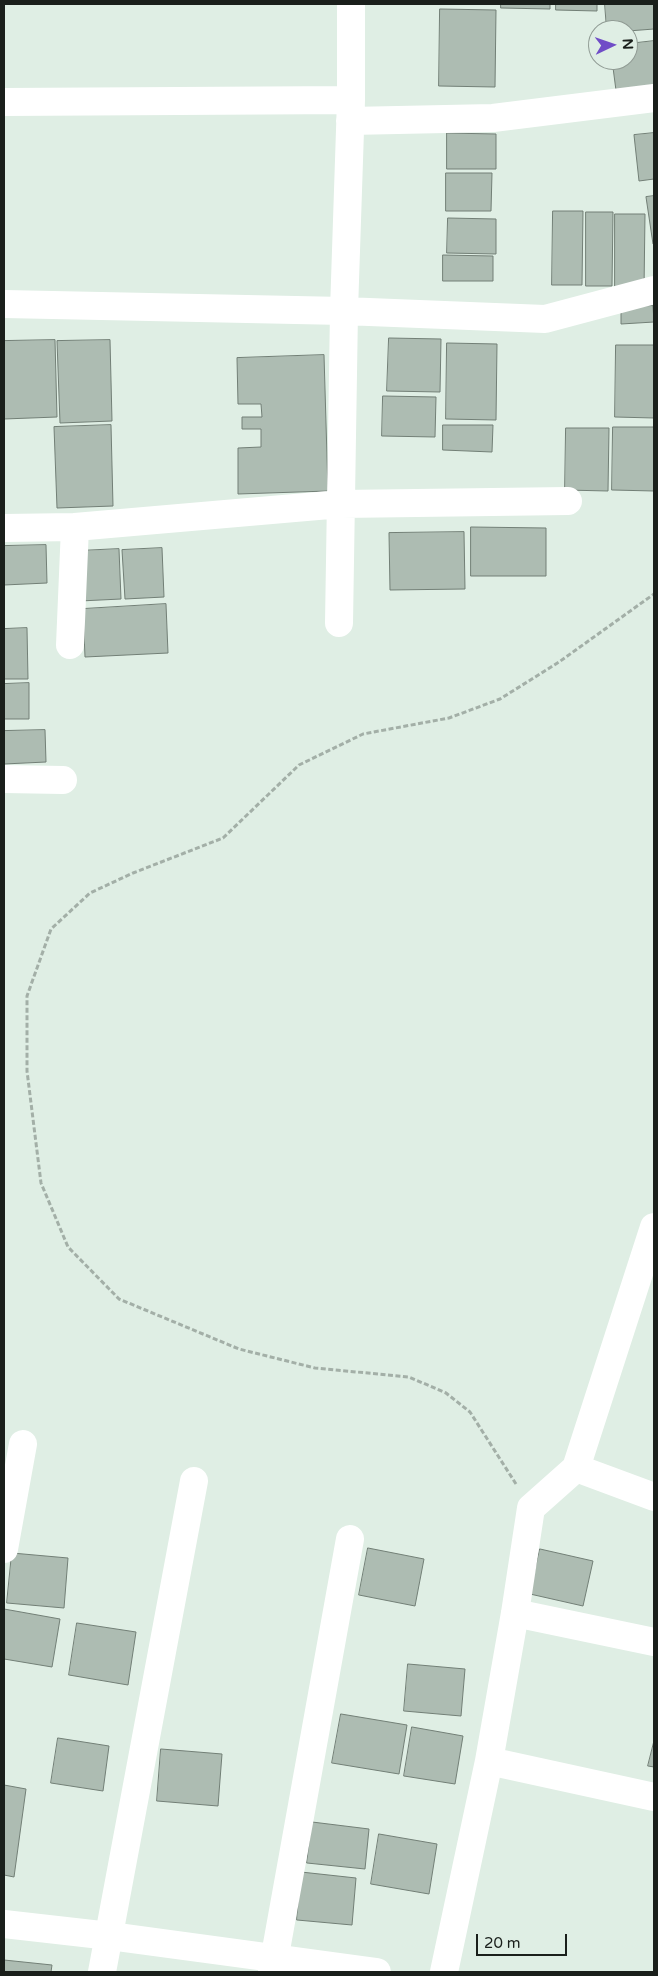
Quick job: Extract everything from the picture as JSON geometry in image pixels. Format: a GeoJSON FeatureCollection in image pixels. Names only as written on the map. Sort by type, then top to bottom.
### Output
{"type":"FeatureCollection","features":[{"type":"Feature","properties":{"kind":"street"},"geometry":{"type":"LineString","coordinates":[[339,623],[351,4]]}},
{"type":"Feature","properties":{"kind":"street"},"geometry":{"type":"LineString","coordinates":[[4,102],[350,111],[493,118],[654,98]]}},
{"type":"Feature","properties":{"kind":"street"},"geometry":{"type":"LineString","coordinates":[[4,304],[344,311],[545,319],[654,290]]}},
{"type":"Feature","properties":{"kind":"street"},"geometry":{"type":"LineString","coordinates":[[4,528],[75,527],[341,504],[568,501]]}},
{"type":"Feature","properties":{"kind":"street"},"geometry":{"type":"LineString","coordinates":[[70,645],[75,527]]}},
{"type":"Feature","properties":{"kind":"street"},"geometry":{"type":"LineString","coordinates":[[4,779],[63,780]]}},
{"type":"Feature","properties":{"kind":"street"},"geometry":{"type":"LineString","coordinates":[[444,1972],[489,1761],[531,1508],[576,1468],[654,1227]]}},
{"type":"Feature","properties":{"kind":"street"},"geometry":{"type":"LineString","coordinates":[[4,1549],[24,1444]]}},
{"type":"Feature","properties":{"kind":"street"},"geometry":{"type":"LineString","coordinates":[[576,1468],[654,1497]]}},
{"type":"Feature","properties":{"kind":"street"},"geometry":{"type":"LineString","coordinates":[[102,1972],[194,1481]]}},
{"type":"Feature","properties":{"kind":"street"},"geometry":{"type":"LineString","coordinates":[[274,1965],[350,1539]]}},
{"type":"Feature","properties":{"kind":"street"},"geometry":{"type":"LineString","coordinates":[[515,1613],[654,1642]]}},
{"type":"Feature","properties":{"kind":"street"},"geometry":{"type":"LineString","coordinates":[[489,1761],[654,1797]]}},
{"type":"Feature","properties":{"kind":"street"},"geometry":{"type":"LineString","coordinates":[[4,1924],[110,1936],[274,1965],[377,1972]]}},
{"type":"Feature","properties":{"kind":"path"},"geometry":{"type":"LineString","coordinates":[[531,1508],[470,1412],[446,1393],[409,1377],[314,1368],[239,1349],[119,1299],[68,1247],[41,1183],[27,1071],[27,996],[51,929],[90,893],[133,873],[223,838],[299,765],[362,734],[449,718],[500,700],[559,662],[654,594]]}},
{"type":"Feature","properties":{"kind":"building"},"geometry":{"type":"Polygon","coordinates":[[[501,4],[550,4],[550,9],[501,8],[501,4]]]}},
{"type":"Feature","properties":{"kind":"building"},"geometry":{"type":"Polygon","coordinates":[[[556,4],[597,4],[597,11],[556,10],[556,4]]]}},
{"type":"Feature","properties":{"kind":"building"},"geometry":{"type":"Polygon","coordinates":[[[605,4],[654,4],[654,29],[638,30],[638,20],[606,20],[605,4]]]}},
{"type":"Feature","properties":{"kind":"building"},"geometry":{"type":"Polygon","coordinates":[[[440,9],[496,10],[495,87],[439,86],[440,9]]]}},
{"type":"Feature","properties":{"kind":"building"},"geometry":{"type":"Polygon","coordinates":[[[654,41],[654,93],[617,98],[613,70],[638,70],[638,43],[654,41]]]}},
{"type":"Feature","properties":{"kind":"building"},"geometry":{"type":"Polygon","coordinates":[[[447,133],[496,134],[496,169],[447,169],[447,133]]]}},
{"type":"Feature","properties":{"kind":"building"},"geometry":{"type":"Polygon","coordinates":[[[654,133],[654,179],[639,181],[634,135],[654,133]]]}},
{"type":"Feature","properties":{"kind":"building"},"geometry":{"type":"Polygon","coordinates":[[[446,173],[492,173],[491,211],[446,211],[446,173]]]}},
{"type":"Feature","properties":{"kind":"building"},"geometry":{"type":"Polygon","coordinates":[[[654,196],[654,244],[653,244],[646,197],[654,196]]]}},
{"type":"Feature","properties":{"kind":"building"},"geometry":{"type":"Polygon","coordinates":[[[553,211],[583,211],[582,285],[552,285],[553,211]]]}},
{"type":"Feature","properties":{"kind":"building"},"geometry":{"type":"Polygon","coordinates":[[[586,212],[613,212],[612,286],[586,286],[586,212]]]}},
{"type":"Feature","properties":{"kind":"building"},"geometry":{"type":"Polygon","coordinates":[[[615,214],[645,214],[644,290],[615,290],[615,214]]]}},
{"type":"Feature","properties":{"kind":"building"},"geometry":{"type":"Polygon","coordinates":[[[448,218],[496,219],[496,254],[447,253],[448,218]]]}},
{"type":"Feature","properties":{"kind":"building"},"geometry":{"type":"Polygon","coordinates":[[[443,255],[493,256],[493,281],[443,281],[443,255]]]}},
{"type":"Feature","properties":{"kind":"building"},"geometry":{"type":"Polygon","coordinates":[[[653,306],[654,322],[621,324],[621,307],[653,306]]]}},
{"type":"Feature","properties":{"kind":"building"},"geometry":{"type":"Polygon","coordinates":[[[389,338],[441,339],[440,392],[387,391],[389,338]]]}},
{"type":"Feature","properties":{"kind":"building"},"geometry":{"type":"Polygon","coordinates":[[[55,340],[57,417],[4,419],[4,341],[55,340]]]}},
{"type":"Feature","properties":{"kind":"building"},"geometry":{"type":"Polygon","coordinates":[[[110,340],[112,421],[60,423],[57,341],[110,340]]]}},
{"type":"Feature","properties":{"kind":"building"},"geometry":{"type":"Polygon","coordinates":[[[447,343],[497,344],[496,420],[446,419],[447,343]]]}},
{"type":"Feature","properties":{"kind":"building"},"geometry":{"type":"Polygon","coordinates":[[[616,345],[654,345],[654,418],[615,417],[616,345]]]}},
{"type":"Feature","properties":{"kind":"building"},"geometry":{"type":"Polygon","coordinates":[[[324,355],[328,491],[238,494],[238,448],[261,447],[261,429],[242,429],[242,417],[262,417],[261,404],[238,404],[237,358],[324,355]]]}},
{"type":"Feature","properties":{"kind":"building"},"geometry":{"type":"Polygon","coordinates":[[[383,396],[436,397],[435,437],[382,436],[383,396]]]}},
{"type":"Feature","properties":{"kind":"building"},"geometry":{"type":"Polygon","coordinates":[[[111,425],[113,506],[57,508],[54,427],[111,425]]]}},
{"type":"Feature","properties":{"kind":"building"},"geometry":{"type":"Polygon","coordinates":[[[443,425],[493,425],[492,452],[443,450],[443,425]]]}},
{"type":"Feature","properties":{"kind":"building"},"geometry":{"type":"Polygon","coordinates":[[[613,427],[654,427],[654,491],[612,490],[613,427]]]}},
{"type":"Feature","properties":{"kind":"building"},"geometry":{"type":"Polygon","coordinates":[[[566,428],[609,428],[608,491],[565,490],[566,428]]]}},
{"type":"Feature","properties":{"kind":"building"},"geometry":{"type":"Polygon","coordinates":[[[471,527],[546,528],[546,576],[471,576],[471,527]]]}},
{"type":"Feature","properties":{"kind":"building"},"geometry":{"type":"Polygon","coordinates":[[[464,532],[465,589],[390,590],[389,533],[464,532]]]}},
{"type":"Feature","properties":{"kind":"building"},"geometry":{"type":"Polygon","coordinates":[[[46,545],[47,583],[4,585],[4,546],[46,545]]]}},
{"type":"Feature","properties":{"kind":"building"},"geometry":{"type":"Polygon","coordinates":[[[162,548],[164,597],[125,599],[122,550],[162,548]]]}},
{"type":"Feature","properties":{"kind":"building"},"geometry":{"type":"Polygon","coordinates":[[[119,549],[121,599],[80,601],[78,551],[119,549]]]}},
{"type":"Feature","properties":{"kind":"building"},"geometry":{"type":"Polygon","coordinates":[[[166,604],[168,653],[85,657],[83,609],[166,604]]]}},
{"type":"Feature","properties":{"kind":"building"},"geometry":{"type":"Polygon","coordinates":[[[27,628],[28,679],[4,679],[4,629],[27,628]]]}},
{"type":"Feature","properties":{"kind":"building"},"geometry":{"type":"Polygon","coordinates":[[[29,683],[29,719],[4,719],[4,684],[29,683]]]}},
{"type":"Feature","properties":{"kind":"building"},"geometry":{"type":"Polygon","coordinates":[[[45,730],[46,762],[4,764],[4,731],[45,730]]]}},
{"type":"Feature","properties":{"kind":"building"},"geometry":{"type":"Polygon","coordinates":[[[368,1548],[424,1559],[415,1606],[359,1595],[368,1548]]]}},
{"type":"Feature","properties":{"kind":"building"},"geometry":{"type":"Polygon","coordinates":[[[540,1549],[593,1561],[583,1606],[530,1594],[540,1549]]]}},
{"type":"Feature","properties":{"kind":"building"},"geometry":{"type":"Polygon","coordinates":[[[12,1553],[68,1558],[64,1608],[7,1603],[12,1553]]]}},
{"type":"Feature","properties":{"kind":"building"},"geometry":{"type":"Polygon","coordinates":[[[4,1609],[60,1619],[52,1667],[4,1659],[4,1609]]]}},
{"type":"Feature","properties":{"kind":"building"},"geometry":{"type":"Polygon","coordinates":[[[77,1623],[136,1632],[128,1685],[69,1675],[77,1623]]]}},
{"type":"Feature","properties":{"kind":"building"},"geometry":{"type":"Polygon","coordinates":[[[408,1664],[465,1669],[461,1716],[404,1711],[408,1664]]]}},
{"type":"Feature","properties":{"kind":"building"},"geometry":{"type":"Polygon","coordinates":[[[341,1714],[407,1725],[399,1774],[332,1763],[341,1714]]]}},
{"type":"Feature","properties":{"kind":"building"},"geometry":{"type":"Polygon","coordinates":[[[412,1727],[463,1736],[455,1784],[404,1776],[412,1727]]]}},
{"type":"Feature","properties":{"kind":"building"},"geometry":{"type":"Polygon","coordinates":[[[58,1738],[109,1746],[103,1791],[51,1783],[58,1738]]]}},
{"type":"Feature","properties":{"kind":"building"},"geometry":{"type":"Polygon","coordinates":[[[654,1741],[654,1767],[648,1766],[654,1741]]]}},
{"type":"Feature","properties":{"kind":"building"},"geometry":{"type":"Polygon","coordinates":[[[161,1749],[222,1754],[218,1806],[157,1801],[161,1749]]]}},
{"type":"Feature","properties":{"kind":"building"},"geometry":{"type":"Polygon","coordinates":[[[4,1785],[26,1789],[14,1877],[4,1875],[4,1785]]]}},
{"type":"Feature","properties":{"kind":"building"},"geometry":{"type":"Polygon","coordinates":[[[312,1822],[369,1829],[365,1869],[307,1863],[312,1822]]]}},
{"type":"Feature","properties":{"kind":"building"},"geometry":{"type":"Polygon","coordinates":[[[379,1834],[437,1844],[429,1894],[371,1884],[379,1834]]]}},
{"type":"Feature","properties":{"kind":"building"},"geometry":{"type":"Polygon","coordinates":[[[301,1872],[356,1878],[352,1925],[297,1920],[301,1872]]]}},
{"type":"Feature","properties":{"kind":"building"},"geometry":{"type":"Polygon","coordinates":[[[4,1960],[52,1965],[51,1972],[4,1972],[4,1960]]]}}]}
